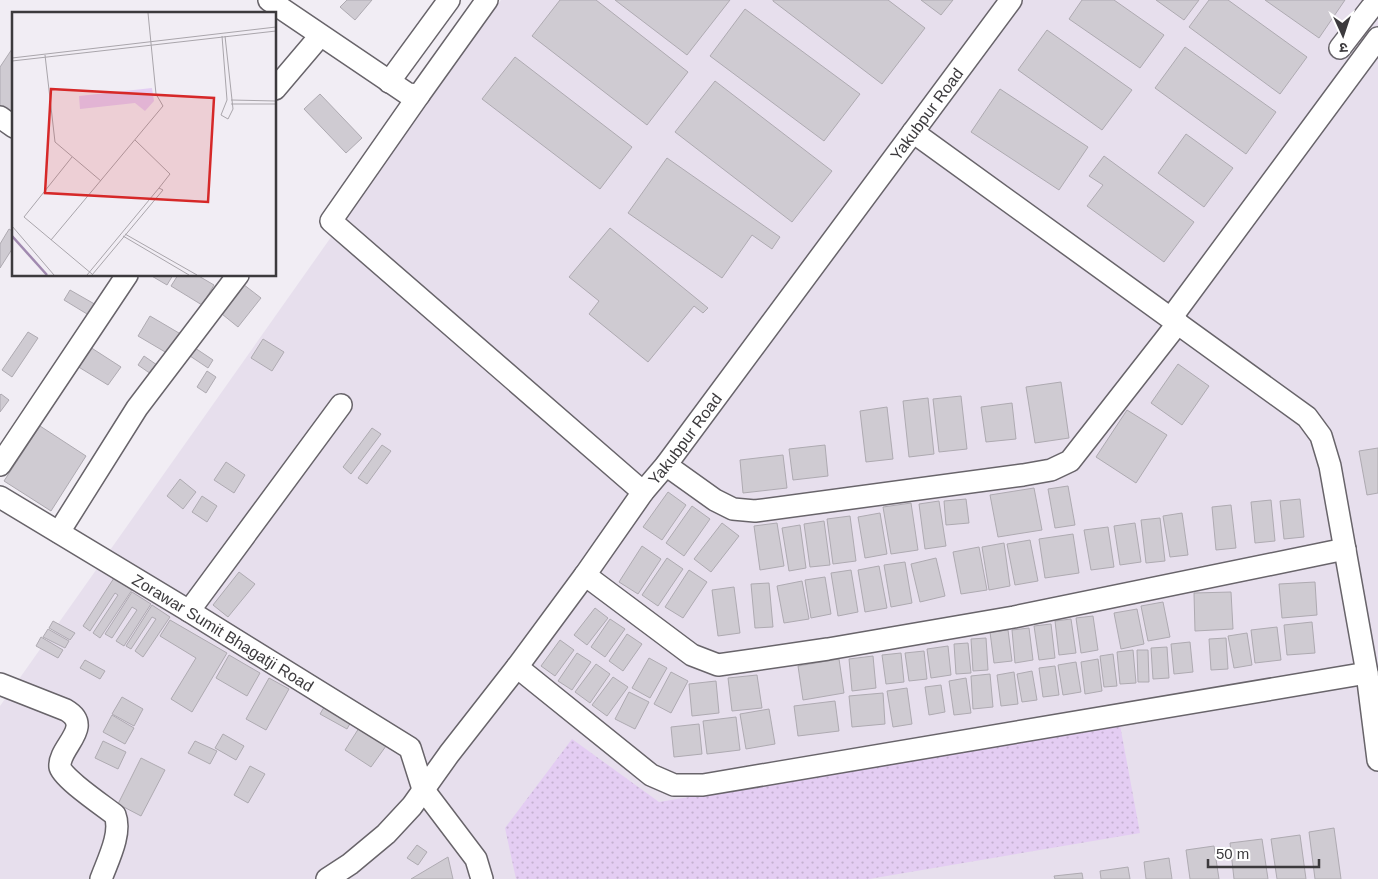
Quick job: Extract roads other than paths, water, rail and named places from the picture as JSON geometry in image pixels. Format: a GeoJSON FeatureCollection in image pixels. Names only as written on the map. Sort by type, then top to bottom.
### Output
{"type":"FeatureCollection","features":[{"type":"Feature","properties":{"kind":"street"},"geometry":{"type":"LineString","coordinates":[[269,0],[389,82],[408,94],[419,95]]}},
{"type":"Feature","properties":{"kind":"street"},"geometry":{"type":"LineString","coordinates":[[389,82],[450,0]]}},
{"type":"Feature","properties":{"kind":"street"},"geometry":{"type":"LineString","coordinates":[[487,0],[332,221],[643,492]]}},
{"type":"Feature","properties":{"kind":"street","name":"Yakubpur Road"},"geometry":{"type":"LineString","coordinates":[[327,879],[350,864],[386,834],[412,806],[449,754],[586,575],[643,492],[666,465],[1011,0]]}},
{"type":"Feature","properties":{"kind":"street"},"geometry":{"type":"LineString","coordinates":[[1340,48],[1370,7]]}},
{"type":"Feature","properties":{"kind":"street"},"geometry":{"type":"LineString","coordinates":[[276,87],[320,36]]}},
{"type":"Feature","properties":{"kind":"street"},"geometry":{"type":"LineString","coordinates":[[666,465],[715,500],[734,509],[754,511],[1024,475],[1051,470],[1070,461],[1378,38]]}},
{"type":"Feature","properties":{"kind":"street"},"geometry":{"type":"LineString","coordinates":[[0,117],[12,126]]}},
{"type":"Feature","properties":{"kind":"street"},"geometry":{"type":"LineString","coordinates":[[913,132],[1307,417],[1321,436],[1330,466],[1367,673],[1378,760]]}},
{"type":"Feature","properties":{"kind":"street"},"geometry":{"type":"LineString","coordinates":[[0,465],[126,276]]}},
{"type":"Feature","properties":{"kind":"street"},"geometry":{"type":"LineString","coordinates":[[60,532],[137,408],[237,276]]}},
{"type":"Feature","properties":{"kind":"street"},"geometry":{"type":"LineString","coordinates":[[189,611],[341,405]]}},
{"type":"Feature","properties":{"kind":"street","name":"Zorawar Sumit Bhagatji Road"},"geometry":{"type":"LineString","coordinates":[[0,497],[410,748],[423,790]]}},
{"type":"Feature","properties":{"kind":"street"},"geometry":{"type":"LineString","coordinates":[[586,575],[692,655],[718,665],[828,649],[1014,617],[1345,549]]}},
{"type":"Feature","properties":{"kind":"street"},"geometry":{"type":"LineString","coordinates":[[516,667],[651,775],[674,785],[703,785],[1367,673]]}},
{"type":"Feature","properties":{"kind":"street"},"geometry":{"type":"LineString","coordinates":[[0,684],[66,710],[74,715],[78,723],[60,766],[63,773],[115,814],[118,822],[116,835],[102,879]]}},
{"type":"Feature","properties":{"kind":"street"},"geometry":{"type":"LineString","coordinates":[[423,790],[476,859],[482,879]]}}]}
